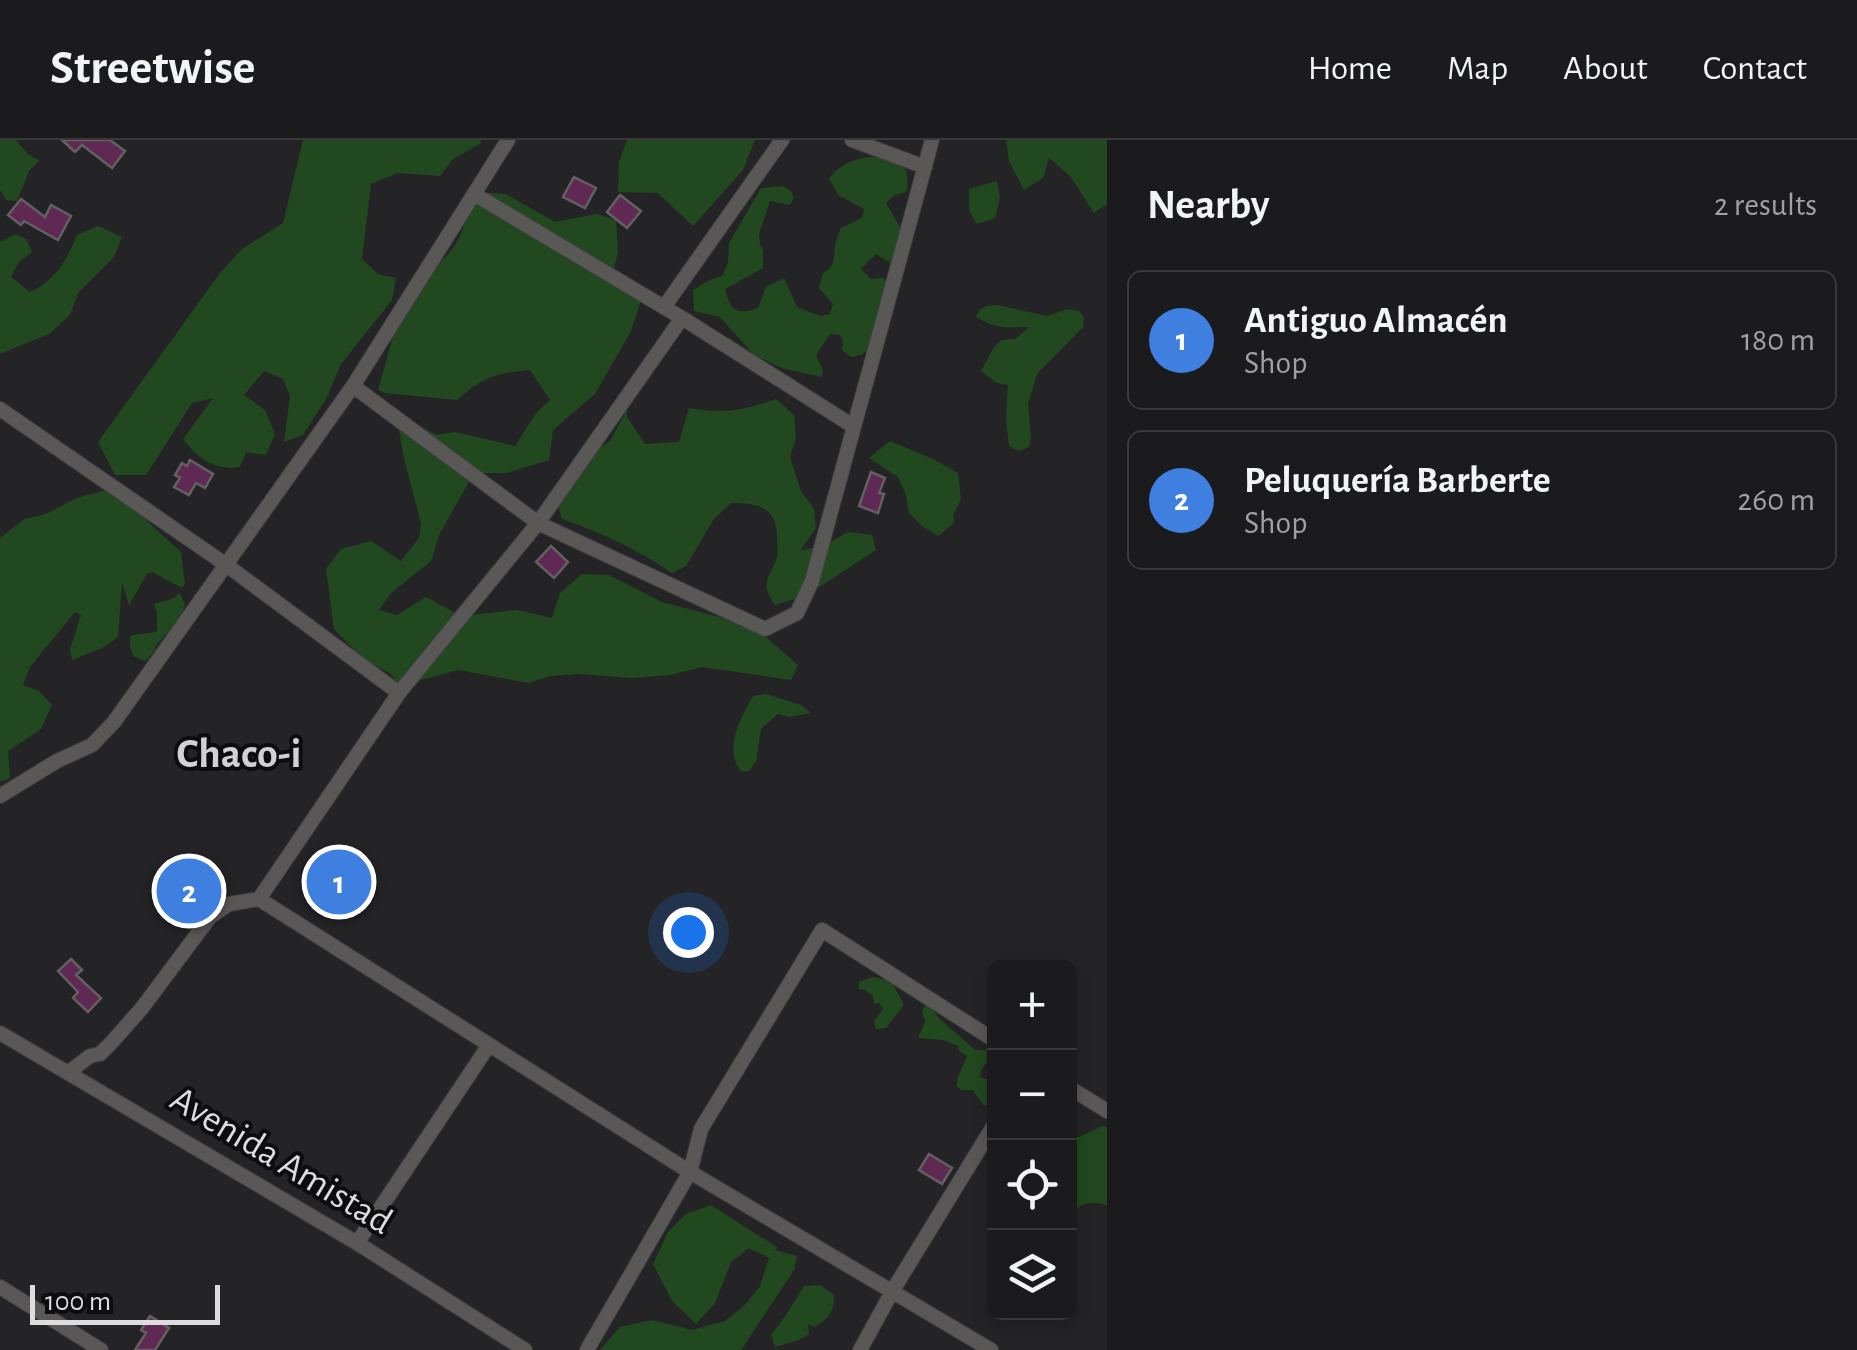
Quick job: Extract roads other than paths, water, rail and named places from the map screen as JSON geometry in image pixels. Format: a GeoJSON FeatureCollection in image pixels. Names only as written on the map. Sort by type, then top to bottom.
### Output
{"type":"FeatureCollection","features":[{"type":"Feature","properties":{"kind":"street"},"geometry":{"type":"LineString","coordinates":[[0,796],[92,745],[114,722],[352,386],[508,140]]}},
{"type":"Feature","properties":{"kind":"street"},"geometry":{"type":"LineString","coordinates":[[664,307],[782,140]]}},
{"type":"Feature","properties":{"kind":"street"},"geometry":{"type":"LineString","coordinates":[[852,140],[924,167]]}},
{"type":"Feature","properties":{"kind":"street"},"geometry":{"type":"LineString","coordinates":[[352,386],[538,523],[765,629],[796,613],[812,580],[932,140]]}},
{"type":"Feature","properties":{"kind":"street"},"geometry":{"type":"LineString","coordinates":[[474,194],[854,426]]}},
{"type":"Feature","properties":{"kind":"street"},"geometry":{"type":"LineString","coordinates":[[259,899],[399,693],[538,523],[682,318]]}},
{"type":"Feature","properties":{"kind":"street"},"geometry":{"type":"LineString","coordinates":[[0,409],[225,564],[399,693]]}},
{"type":"Feature","properties":{"kind":"street"},"geometry":{"type":"LineString","coordinates":[[69,1072],[112,1042],[210,917],[229,904],[259,899],[690,1172],[990,1350]]}},
{"type":"Feature","properties":{"kind":"street"},"geometry":{"type":"LineString","coordinates":[[587,1350],[690,1172],[701,1129],[822,930],[987,1036]]}},
{"type":"Feature","properties":{"kind":"street","name":"Avenida Amistad"},"geometry":{"type":"LineString","coordinates":[[0,1033],[357,1242],[525,1350]]}},
{"type":"Feature","properties":{"kind":"street"},"geometry":{"type":"LineString","coordinates":[[357,1242],[489,1045]]}},
{"type":"Feature","properties":{"kind":"street"},"geometry":{"type":"LineString","coordinates":[[1077,1092],[1107,1111]]}},
{"type":"Feature","properties":{"kind":"street"},"geometry":{"type":"LineString","coordinates":[[860,1350],[892,1290],[987,1136]]}},
{"type":"Feature","properties":{"kind":"street"},"geometry":{"type":"LineString","coordinates":[[0,1287],[101,1350]]}},
{"type":"Feature","properties":{"kind":"place","name":"Antiguo Almacén"},"geometry":{"type":"Point","coordinates":[339,882]}},
{"type":"Feature","properties":{"kind":"place","name":"Peluquería Barberte"},"geometry":{"type":"Point","coordinates":[189,891]}},
{"type":"Feature","properties":{"kind":"district","name":"Chaco-i"},"geometry":{"type":"Point","coordinates":[239,754]}}]}
